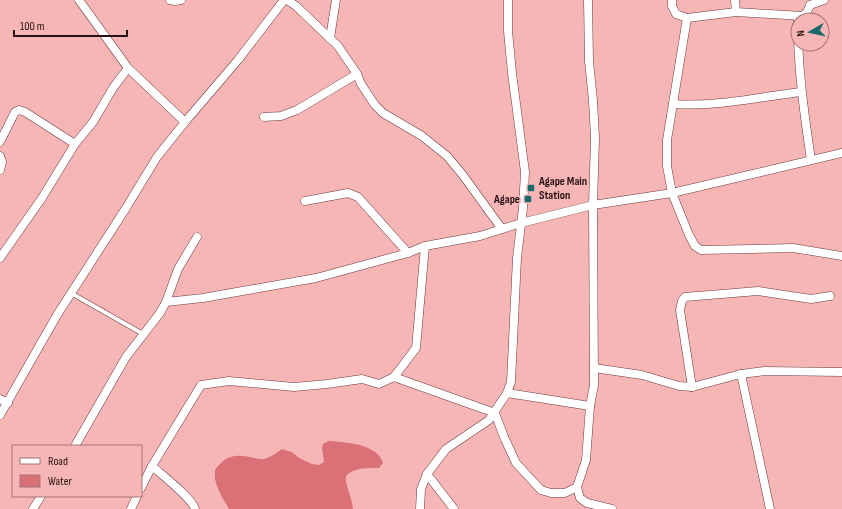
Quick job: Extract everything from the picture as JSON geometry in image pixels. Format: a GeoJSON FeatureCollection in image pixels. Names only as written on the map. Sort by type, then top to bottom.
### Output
{"type":"FeatureCollection","features":[{"type":"Feature","properties":{"kind":"street"},"geometry":{"type":"LineString","coordinates":[[79,0],[128,68],[185,122]]}},
{"type":"Feature","properties":{"kind":"street"},"geometry":{"type":"LineString","coordinates":[[170,0],[182,0]]}},
{"type":"Feature","properties":{"kind":"street"},"geometry":{"type":"LineString","coordinates":[[0,416],[4,401],[70,292],[126,208],[157,157],[238,60],[285,0],[298,3],[338,46],[357,74],[361,84],[379,109],[422,136],[447,156],[502,229]]}},
{"type":"Feature","properties":{"kind":"street"},"geometry":{"type":"LineString","coordinates":[[330,38],[336,0]]}},
{"type":"Feature","properties":{"kind":"street"},"geometry":{"type":"LineString","coordinates":[[420,509],[421,489],[427,474],[446,449],[489,420],[507,394],[511,382],[516,258],[524,200],[525,172],[510,59],[508,0]]}},
{"type":"Feature","properties":{"kind":"street"},"geometry":{"type":"LineString","coordinates":[[588,0],[589,61],[595,138],[593,205],[594,385],[590,406],[586,460],[577,487],[580,498],[587,503],[612,509]]}},
{"type":"Feature","properties":{"kind":"street"},"geometry":{"type":"LineString","coordinates":[[672,0],[672,6],[676,14],[687,18],[736,12],[790,15]]}},
{"type":"Feature","properties":{"kind":"street"},"geometry":{"type":"LineString","coordinates":[[736,0],[736,12]]}},
{"type":"Feature","properties":{"kind":"street"},"geometry":{"type":"LineString","coordinates":[[809,3],[824,0]]}},
{"type":"Feature","properties":{"kind":"street"},"geometry":{"type":"LineString","coordinates":[[687,18],[667,140],[667,166],[672,193],[695,246],[698,249],[793,248],[842,256]]}},
{"type":"Feature","properties":{"kind":"street"},"geometry":{"type":"LineString","coordinates":[[798,52],[801,92],[811,160]]}},
{"type":"Feature","properties":{"kind":"street"},"geometry":{"type":"LineString","coordinates":[[0,258],[42,198],[75,144],[93,122],[113,88],[128,68]]}},
{"type":"Feature","properties":{"kind":"street"},"geometry":{"type":"LineString","coordinates":[[264,117],[281,116],[297,110],[357,74]]}},
{"type":"Feature","properties":{"kind":"street"},"geometry":{"type":"LineString","coordinates":[[673,104],[690,105],[728,102],[801,92]]}},
{"type":"Feature","properties":{"kind":"street"},"geometry":{"type":"LineString","coordinates":[[0,142],[15,112],[19,110],[26,112],[75,144]]}},
{"type":"Feature","properties":{"kind":"street"},"geometry":{"type":"LineString","coordinates":[[166,302],[203,298],[316,278],[408,253],[425,246],[480,236],[521,223],[593,205],[672,193],[842,153]]}},
{"type":"Feature","properties":{"kind":"street"},"geometry":{"type":"LineString","coordinates":[[0,156],[2,162],[0,170]]}},
{"type":"Feature","properties":{"kind":"street"},"geometry":{"type":"LineString","coordinates":[[305,201],[348,193],[353,194],[358,197],[408,253]]}},
{"type":"Feature","properties":{"kind":"street"},"geometry":{"type":"LineString","coordinates":[[76,445],[126,357],[160,313],[166,302],[178,269],[197,237]]}},
{"type":"Feature","properties":{"kind":"street"},"geometry":{"type":"LineString","coordinates":[[142,486],[152,466],[201,385],[229,381],[294,387],[362,379],[379,384],[394,377],[416,348],[425,246]]}},
{"type":"Feature","properties":{"kind":"street"},"geometry":{"type":"LineString","coordinates":[[692,387],[680,310],[682,301],[685,297],[758,291],[811,299],[830,296]]}},
{"type":"Feature","properties":{"kind":"street"},"geometry":{"type":"LineString","coordinates":[[594,368],[642,375],[679,386],[692,387],[741,374],[765,371],[842,372]]}},
{"type":"Feature","properties":{"kind":"street"},"geometry":{"type":"LineString","coordinates":[[741,374],[770,509]]}},
{"type":"Feature","properties":{"kind":"street"},"geometry":{"type":"LineString","coordinates":[[394,377],[495,413],[516,463],[541,490],[551,493],[565,493],[577,487]]}},
{"type":"Feature","properties":{"kind":"street"},"geometry":{"type":"LineString","coordinates":[[507,394],[590,406]]}},
{"type":"Feature","properties":{"kind":"street"},"geometry":{"type":"LineString","coordinates":[[152,466],[187,497],[194,504],[195,509]]}},
{"type":"Feature","properties":{"kind":"street"},"geometry":{"type":"LineString","coordinates":[[427,474],[454,509]]}},
{"type":"Feature","properties":{"kind":"street"},"geometry":{"type":"LineString","coordinates":[[33,509],[40,497]]}},
{"type":"Feature","properties":{"kind":"street"},"geometry":{"type":"LineString","coordinates":[[131,509],[137,497]]}},
{"type":"Feature","properties":{"kind":"lane"},"geometry":{"type":"LineString","coordinates":[[70,292],[144,335]]}},
{"type":"Feature","properties":{"kind":"water"},"geometry":{"type":"Polygon","coordinates":[[[329,441],[352,443],[368,448],[380,457],[383,463],[379,468],[358,469],[349,473],[346,477],[353,509],[229,509],[219,492],[215,472],[218,465],[228,458],[245,456],[263,459],[282,449],[292,452],[299,458],[312,464],[319,465],[324,462],[322,448],[323,444],[329,441]]]}},
{"type":"Feature","properties":{"kind":"place","name":"Agape Main Station"},"geometry":{"type":"Point","coordinates":[531,188]}},
{"type":"Feature","properties":{"kind":"place","name":"Agape"},"geometry":{"type":"Point","coordinates":[528,199]}}]}
